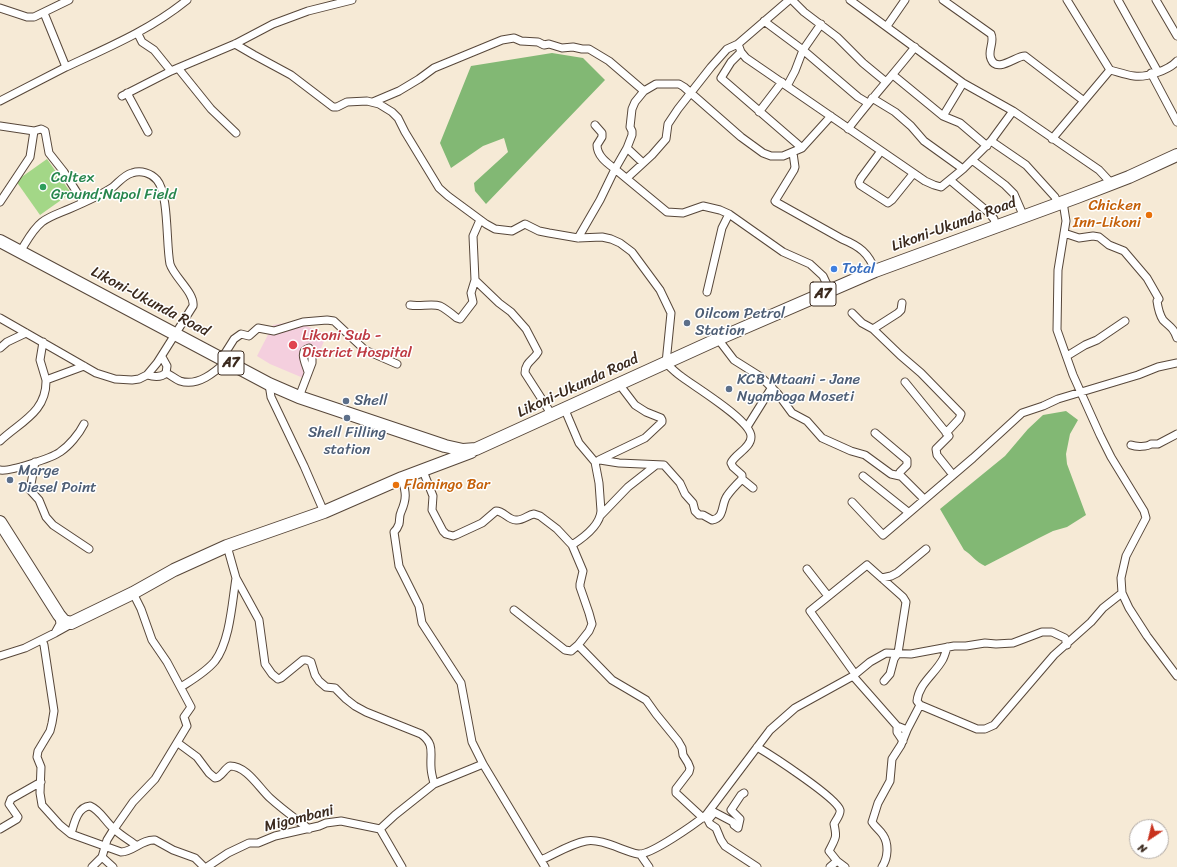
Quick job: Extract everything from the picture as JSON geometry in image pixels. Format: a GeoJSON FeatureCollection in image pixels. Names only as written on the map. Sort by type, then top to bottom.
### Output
{"type":"FeatureCollection","features":[{"type":"Feature","properties":{"kind":"highway","name":"Likoni-Ukunda Road"},"geometry":{"type":"LineString","coordinates":[[0,240],[269,384],[299,397],[440,444],[459,449],[476,449],[565,410],[718,339],[875,271],[1112,184],[1177,155]]}},
{"type":"Feature","properties":{"kind":"highway"},"geometry":{"type":"LineString","coordinates":[[440,444],[449,449],[451,452],[450,458],[444,462]]}},
{"type":"Feature","properties":{"kind":"highway","name":"A7"},"geometry":{"type":"LineString","coordinates":[[75,622],[133,593],[174,570],[227,546],[324,512],[402,478],[476,449]]}},
{"type":"Feature","properties":{"kind":"highway"},"geometry":{"type":"LineString","coordinates":[[0,522],[58,615],[67,622],[75,622]]}},
{"type":"Feature","properties":{"kind":"street"},"geometry":{"type":"LineString","coordinates":[[0,8],[31,17],[44,13],[69,0]]}},
{"type":"Feature","properties":{"kind":"street"},"geometry":{"type":"LineString","coordinates":[[0,101],[66,67],[138,34],[188,0]]}},
{"type":"Feature","properties":{"kind":"street"},"geometry":{"type":"LineString","coordinates":[[148,132],[125,94],[175,69],[235,44],[273,24],[308,11],[352,0]]}},
{"type":"Feature","properties":{"kind":"street"},"geometry":{"type":"LineString","coordinates":[[627,178],[652,155],[666,139],[668,124],[720,56],[727,49],[738,44],[788,0]]}},
{"type":"Feature","properties":{"kind":"street"},"geometry":{"type":"LineString","coordinates":[[792,0],[804,12],[837,37],[863,63],[886,82]]}},
{"type":"Feature","properties":{"kind":"street"},"geometry":{"type":"LineString","coordinates":[[850,0],[963,83],[1013,111],[1099,170],[1112,184]]}},
{"type":"Feature","properties":{"kind":"street"},"geometry":{"type":"LineString","coordinates":[[887,26],[905,0]]}},
{"type":"Feature","properties":{"kind":"street"},"geometry":{"type":"LineString","coordinates":[[943,0],[991,34],[993,42],[990,55],[993,62],[1007,64],[1019,57],[1025,56],[1084,101]]}},
{"type":"Feature","properties":{"kind":"street"},"geometry":{"type":"LineString","coordinates":[[1067,0],[1110,70],[1140,77],[1172,66],[1177,61]]}},
{"type":"Feature","properties":{"kind":"street"},"geometry":{"type":"LineString","coordinates":[[1118,0],[1155,73],[1177,122]]}},
{"type":"Feature","properties":{"kind":"street"},"geometry":{"type":"LineString","coordinates":[[1156,0],[1177,36]]}},
{"type":"Feature","properties":{"kind":"street"},"geometry":{"type":"LineString","coordinates":[[44,13],[66,67]]}},
{"type":"Feature","properties":{"kind":"street"},"geometry":{"type":"LineString","coordinates":[[764,21],[803,50],[858,97],[870,100],[895,112],[911,126],[924,141],[963,169]]}},
{"type":"Feature","properties":{"kind":"street"},"geometry":{"type":"LineString","coordinates":[[760,112],[795,71],[803,50],[821,24]]}},
{"type":"Feature","properties":{"kind":"street"},"geometry":{"type":"LineString","coordinates":[[138,34],[142,42],[154,50],[175,69],[211,109],[236,133]]}},
{"type":"Feature","properties":{"kind":"street"},"geometry":{"type":"LineString","coordinates":[[235,44],[254,56],[291,75],[333,107],[337,107],[347,102],[373,102],[399,91],[419,80],[434,68],[502,40],[514,38],[521,41],[538,42],[544,45],[549,44],[562,48],[574,47],[582,50],[589,49],[609,61],[644,91]]}},
{"type":"Feature","properties":{"kind":"street"},"geometry":{"type":"LineString","coordinates":[[738,44],[741,52],[746,58],[758,67],[785,84],[913,174],[925,181],[941,187],[963,169],[989,144],[1013,111]]}},
{"type":"Feature","properties":{"kind":"street"},"geometry":{"type":"LineString","coordinates":[[848,129],[870,100],[893,76],[915,47]]}},
{"type":"Feature","properties":{"kind":"street"},"geometry":{"type":"LineString","coordinates":[[741,52],[731,62],[721,78],[802,148]]}},
{"type":"Feature","properties":{"kind":"street"},"geometry":{"type":"LineString","coordinates":[[1052,139],[1110,70]]}},
{"type":"Feature","properties":{"kind":"street"},"geometry":{"type":"LineString","coordinates":[[893,76],[943,116],[960,123],[989,144],[1026,165],[1060,203],[1066,221],[1058,270],[1058,336],[1067,356],[1073,375],[1111,458],[1144,511],[1146,518],[1126,556],[1121,578],[1122,592],[1129,608],[1143,630],[1177,676]]}},
{"type":"Feature","properties":{"kind":"street"},"geometry":{"type":"LineString","coordinates":[[943,116],[963,83]]}},
{"type":"Feature","properties":{"kind":"street"},"geometry":{"type":"LineString","coordinates":[[578,238],[627,148],[632,135],[630,128],[632,109],[635,102],[644,91],[656,84],[681,85],[692,92],[741,137],[763,153],[771,156],[793,153],[802,148],[830,116]]}},
{"type":"Feature","properties":{"kind":"street"},"geometry":{"type":"LineString","coordinates":[[373,102],[396,115],[439,188],[490,227],[501,231],[512,231],[525,224],[539,231],[578,238],[602,237],[611,239],[632,252],[660,290],[671,315],[666,363],[681,377],[725,408],[747,427],[751,434],[750,442],[731,462],[733,467],[742,475],[742,479],[752,488]]}},
{"type":"Feature","properties":{"kind":"street"},"geometry":{"type":"LineString","coordinates":[[595,125],[602,133],[602,137],[597,145],[599,154],[661,208],[667,212],[683,213],[703,206],[720,210],[783,252],[810,264],[823,276],[830,291]]}},
{"type":"Feature","properties":{"kind":"street"},"geometry":{"type":"LineString","coordinates":[[0,126],[34,131],[41,129],[45,131],[50,153],[83,202]]}},
{"type":"Feature","properties":{"kind":"street"},"geometry":{"type":"LineString","coordinates":[[0,202],[30,157],[34,131]]}},
{"type":"Feature","properties":{"kind":"street"},"geometry":{"type":"LineString","coordinates":[[627,148],[643,163]]}},
{"type":"Feature","properties":{"kind":"street"},"geometry":{"type":"LineString","coordinates":[[880,151],[861,178],[859,182],[860,185],[888,203],[913,174]]}},
{"type":"Feature","properties":{"kind":"street"},"geometry":{"type":"LineString","coordinates":[[793,153],[794,170],[775,201],[842,239],[853,243],[871,259],[875,271]]}},
{"type":"Feature","properties":{"kind":"street"},"geometry":{"type":"LineString","coordinates":[[972,160],[1005,185],[1014,194],[1024,217]]}},
{"type":"Feature","properties":{"kind":"street"},"geometry":{"type":"LineString","coordinates":[[0,318],[96,373],[115,379],[139,379],[147,375],[162,357],[194,303],[190,294],[171,265],[163,196],[159,182],[152,175],[138,172],[130,173],[111,188],[42,223],[30,236],[20,252]]}},
{"type":"Feature","properties":{"kind":"street"},"geometry":{"type":"LineString","coordinates":[[950,180],[988,212],[994,219],[996,227]]}},
{"type":"Feature","properties":{"kind":"street"},"geometry":{"type":"LineString","coordinates":[[707,292],[722,228],[728,214]]}},
{"type":"Feature","properties":{"kind":"street"},"geometry":{"type":"LineString","coordinates":[[410,305],[419,307],[440,306],[457,318],[460,318],[473,302],[471,292],[475,280],[474,236],[480,220]]}},
{"type":"Feature","properties":{"kind":"street"},"geometry":{"type":"LineString","coordinates":[[1064,233],[1079,238],[1092,236],[1099,237],[1109,245],[1127,254],[1152,285],[1159,300],[1157,301],[1160,314],[1164,321],[1176,333],[1177,338]]}},
{"type":"Feature","properties":{"kind":"street"},"geometry":{"type":"LineString","coordinates":[[475,280],[496,301],[511,312],[529,333],[538,352],[526,366],[525,373],[552,415]]}},
{"type":"Feature","properties":{"kind":"street"},"geometry":{"type":"LineString","coordinates":[[873,329],[898,313],[901,310],[902,303]]}},
{"type":"Feature","properties":{"kind":"street"},"geometry":{"type":"LineString","coordinates":[[852,313],[862,323],[873,329],[932,383],[962,414],[960,419],[946,433]]}},
{"type":"Feature","properties":{"kind":"street"},"geometry":{"type":"LineString","coordinates":[[166,373],[181,381],[186,382],[200,380],[214,373],[225,360],[234,339],[241,334],[249,336],[258,328],[274,331],[303,322],[327,320],[334,321],[339,324],[365,350],[397,364]]}},
{"type":"Feature","properties":{"kind":"street"},"geometry":{"type":"LineString","coordinates":[[1067,356],[1096,340],[1125,321]]}},
{"type":"Feature","properties":{"kind":"street"},"geometry":{"type":"LineString","coordinates":[[0,348],[7,342],[26,333]]}},
{"type":"Feature","properties":{"kind":"street"},"geometry":{"type":"LineString","coordinates":[[718,339],[734,360],[754,372],[772,387],[792,413],[807,421],[822,438],[865,455],[891,474],[900,476],[924,499]]}},
{"type":"Feature","properties":{"kind":"street"},"geometry":{"type":"LineString","coordinates":[[0,441],[32,415],[38,408],[46,388],[46,380],[40,360],[43,342]]}},
{"type":"Feature","properties":{"kind":"street"},"geometry":{"type":"LineString","coordinates":[[162,357],[167,366],[166,373]]}},
{"type":"Feature","properties":{"kind":"street"},"geometry":{"type":"LineString","coordinates":[[852,502],[883,535],[908,512],[973,458],[1018,416],[1028,410],[1043,406],[1058,399],[1138,375],[1158,367],[1177,363]]}},
{"type":"Feature","properties":{"kind":"street"},"geometry":{"type":"LineString","coordinates":[[46,380],[84,366]]}},
{"type":"Feature","properties":{"kind":"street"},"geometry":{"type":"LineString","coordinates":[[299,397],[308,372]]}},
{"type":"Feature","properties":{"kind":"street"},"geometry":{"type":"LineString","coordinates":[[147,375],[158,377],[166,373]]}},
{"type":"Feature","properties":{"kind":"street"},"geometry":{"type":"LineString","coordinates":[[905,382],[949,436],[936,449],[936,454],[953,475]]}},
{"type":"Feature","properties":{"kind":"street"},"geometry":{"type":"LineString","coordinates":[[269,384],[271,397],[324,512]]}},
{"type":"Feature","properties":{"kind":"street"},"geometry":{"type":"LineString","coordinates":[[598,461],[645,438],[662,422],[661,418],[646,412],[635,405],[619,384]]}},
{"type":"Feature","properties":{"kind":"street"},"geometry":{"type":"LineString","coordinates":[[747,427],[772,387]]}},
{"type":"Feature","properties":{"kind":"street"},"geometry":{"type":"LineString","coordinates":[[565,410],[579,443],[598,461],[619,464],[662,464],[668,468],[680,483],[692,502],[695,511],[699,515],[716,520],[722,513],[724,501],[742,479]]}},
{"type":"Feature","properties":{"kind":"street"},"geometry":{"type":"LineString","coordinates":[[0,470],[3,471],[16,468],[59,453],[79,433],[84,424]]}},
{"type":"Feature","properties":{"kind":"street"},"geometry":{"type":"LineString","coordinates":[[875,433],[907,460],[908,463],[900,472],[900,476]]}},
{"type":"Feature","properties":{"kind":"street"},"geometry":{"type":"LineString","coordinates":[[1131,445],[1158,444],[1177,434]]}},
{"type":"Feature","properties":{"kind":"street"},"geometry":{"type":"LineString","coordinates":[[598,461],[601,515]]}},
{"type":"Feature","properties":{"kind":"street"},"geometry":{"type":"LineString","coordinates":[[35,462],[30,491],[39,500],[52,525],[89,549]]}},
{"type":"Feature","properties":{"kind":"street"},"geometry":{"type":"LineString","coordinates":[[572,545],[590,532],[601,515],[628,487],[656,465]]}},
{"type":"Feature","properties":{"kind":"street"},"geometry":{"type":"LineString","coordinates":[[423,471],[433,496],[433,512],[443,531],[450,536],[456,536],[482,523],[496,511],[501,512],[511,519],[517,520],[534,514],[540,516],[557,529],[572,545],[584,571],[580,587],[592,622],[590,631],[578,645],[571,651],[565,650],[514,610]]}},
{"type":"Feature","properties":{"kind":"street"},"geometry":{"type":"LineString","coordinates":[[863,476],[908,512]]}},
{"type":"Feature","properties":{"kind":"street"},"geometry":{"type":"LineString","coordinates":[[402,478],[406,492],[406,499],[400,514],[399,525],[394,532],[398,566],[416,600],[424,627],[461,683],[472,742],[483,764],[545,867]]}},
{"type":"Feature","properties":{"kind":"street"},"geometry":{"type":"LineString","coordinates":[[227,546],[236,578],[259,620],[266,664],[272,674],[281,678],[303,660],[308,660],[311,662],[315,675],[319,681],[326,687],[335,688],[355,706],[366,712],[421,734],[427,738],[432,751],[431,769],[434,784]]}},
{"type":"Feature","properties":{"kind":"street"},"geometry":{"type":"LineString","coordinates":[[882,578],[897,573],[926,550]]}},
{"type":"Feature","properties":{"kind":"street"},"geometry":{"type":"LineString","coordinates":[[884,681],[890,674],[894,659],[898,653],[905,600],[882,578],[866,566],[810,612],[854,675],[897,726],[907,730]]}},
{"type":"Feature","properties":{"kind":"street"},"geometry":{"type":"LineString","coordinates":[[807,570],[828,596]]}},
{"type":"Feature","properties":{"kind":"street"},"geometry":{"type":"LineString","coordinates":[[181,687],[206,669],[218,657],[227,631],[236,578]]}},
{"type":"Feature","properties":{"kind":"street"},"geometry":{"type":"LineString","coordinates":[[948,647],[943,659],[932,676],[928,678],[919,691],[917,701],[920,705],[977,729],[988,728],[994,725],[1054,655],[1067,645],[1122,592]]}},
{"type":"Feature","properties":{"kind":"street"},"geometry":{"type":"LineString","coordinates":[[92,867],[102,858],[107,840],[133,802],[155,779],[178,743],[187,726],[184,717],[191,707],[167,662],[152,640],[133,593]]}},
{"type":"Feature","properties":{"kind":"street"},"geometry":{"type":"LineString","coordinates":[[55,633],[60,624],[58,615]]}},
{"type":"Feature","properties":{"kind":"street"},"geometry":{"type":"LineString","coordinates":[[0,656],[42,640],[75,622]]}},
{"type":"Feature","properties":{"kind":"street"},"geometry":{"type":"LineString","coordinates":[[757,867],[723,843],[716,828],[710,824],[708,820],[757,747],[770,730],[790,712],[854,675],[883,654],[890,652],[918,653],[948,647],[985,643],[1013,643],[1042,632],[1052,632],[1066,638],[1067,645]]}},
{"type":"Feature","properties":{"kind":"street"},"geometry":{"type":"LineString","coordinates":[[42,640],[54,711],[50,731],[38,751],[37,757],[41,767],[40,793],[42,805],[56,821],[71,834],[123,852],[148,841],[155,840],[173,850],[195,858],[204,867]]}},
{"type":"Feature","properties":{"kind":"street"},"geometry":{"type":"LineString","coordinates":[[578,645],[612,680],[646,700],[672,733],[682,748],[683,755],[690,768],[689,772],[676,789],[676,793],[703,818]]}},
{"type":"Feature","properties":{"kind":"street"},"geometry":{"type":"LineString","coordinates":[[882,867],[887,856],[886,842],[884,835],[872,822],[878,803],[890,781],[892,759],[903,741],[920,705]]}},
{"type":"Feature","properties":{"kind":"street"},"geometry":{"type":"LineString","coordinates":[[897,726],[897,732],[903,741]]}},
{"type":"Feature","properties":{"kind":"street"},"geometry":{"type":"LineString","coordinates":[[178,743],[197,757],[209,773],[215,778],[219,777],[223,771],[230,766],[237,768],[246,774],[271,799],[309,829]]}},
{"type":"Feature","properties":{"kind":"street"},"geometry":{"type":"LineString","coordinates":[[757,747],[806,779],[828,796],[840,809],[834,824],[836,836],[829,851],[837,861],[846,867]]}},
{"type":"Feature","properties":{"kind":"street"},"geometry":{"type":"LineString","coordinates":[[402,867],[380,829],[434,784],[483,764]]}},
{"type":"Feature","properties":{"kind":"street"},"geometry":{"type":"LineString","coordinates":[[0,829],[18,817],[9,804],[11,799],[41,782]]}},
{"type":"Feature","properties":{"kind":"street"},"geometry":{"type":"LineString","coordinates":[[712,812],[733,822],[738,828],[740,819],[731,810],[744,793]]}},
{"type":"Feature","properties":{"kind":"street"},"geometry":{"type":"LineString","coordinates":[[71,834],[77,815],[86,806],[93,807],[114,830],[136,846]]}},
{"type":"Feature","properties":{"kind":"street"},"geometry":{"type":"LineString","coordinates":[[541,860],[574,844],[586,841],[619,847],[640,854],[653,850],[712,812]]}},
{"type":"Feature","properties":{"kind":"street","name":"Migombani"},"geometry":{"type":"LineString","coordinates":[[207,867],[228,853],[249,843],[258,843],[275,836],[309,829],[326,823],[341,821],[380,829]]}},
{"type":"Feature","properties":{"kind":"street"},"geometry":{"type":"LineString","coordinates":[[640,854],[649,867]]}},
{"type":"Feature","properties":{"kind":"street"},"geometry":{"type":"LineString","coordinates":[[102,858],[113,867]]}},
{"type":"Feature","properties":{"kind":"street"},"geometry":{"type":"LineString","coordinates":[[830,867],[837,861]]}},
{"type":"Feature","properties":{"kind":"shaded area","name":"Likoni Sub - District Hospital"},"geometry":{"type":"Polygon","coordinates":[[[291,322],[304,325],[327,334],[308,380],[270,364],[257,356],[273,325],[291,322]]]}},
{"type":"Feature","properties":{"kind":"green space"},"geometry":{"type":"Polygon","coordinates":[[[552,53],[583,58],[605,80],[486,204],[475,191],[474,183],[508,152],[504,138],[483,146],[451,168],[440,143],[471,66],[552,53]]]}},
{"type":"Feature","properties":{"kind":"green space","name":"Caltex Ground;Napol Field"},"geometry":{"type":"Polygon","coordinates":[[[47,159],[71,193],[40,215],[16,181],[47,159]]]}},
{"type":"Feature","properties":{"kind":"green space"},"geometry":{"type":"Polygon","coordinates":[[[1066,411],[1078,420],[1070,434],[1066,454],[1067,464],[1086,515],[1067,527],[1053,531],[985,566],[964,550],[940,509],[1005,456],[1028,429],[1043,415],[1066,411]]]}},
{"type":"Feature","properties":{"kind":"place","name":"Caltex Ground;Napol Field"},"geometry":{"type":"Point","coordinates":[43,187]}},
{"type":"Feature","properties":{"kind":"place","name":"Chicken Inn-Likoni"},"geometry":{"type":"Point","coordinates":[1149,215]}},
{"type":"Feature","properties":{"kind":"place","name":"Total"},"geometry":{"type":"Point","coordinates":[834,269]}},
{"type":"Feature","properties":{"kind":"place","name":"Oilcom Petrol Station"},"geometry":{"type":"Point","coordinates":[687,323]}},
{"type":"Feature","properties":{"kind":"place","name":"Likoni Sub - District Hospital"},"geometry":{"type":"Point","coordinates":[293,345]}},
{"type":"Feature","properties":{"kind":"place","name":"KCB Mtaani - Jane Nyamboga Moseti"},"geometry":{"type":"Point","coordinates":[729,389]}},
{"type":"Feature","properties":{"kind":"place","name":"Shell"},"geometry":{"type":"Point","coordinates":[346,401]}},
{"type":"Feature","properties":{"kind":"place","name":"Shell Filling station"},"geometry":{"type":"Point","coordinates":[347,418]}},
{"type":"Feature","properties":{"kind":"place","name":"Marge Diesel Point"},"geometry":{"type":"Point","coordinates":[10,480]}},
{"type":"Feature","properties":{"kind":"place","name":"Flamingo Bar"},"geometry":{"type":"Point","coordinates":[396,485]}}]}
